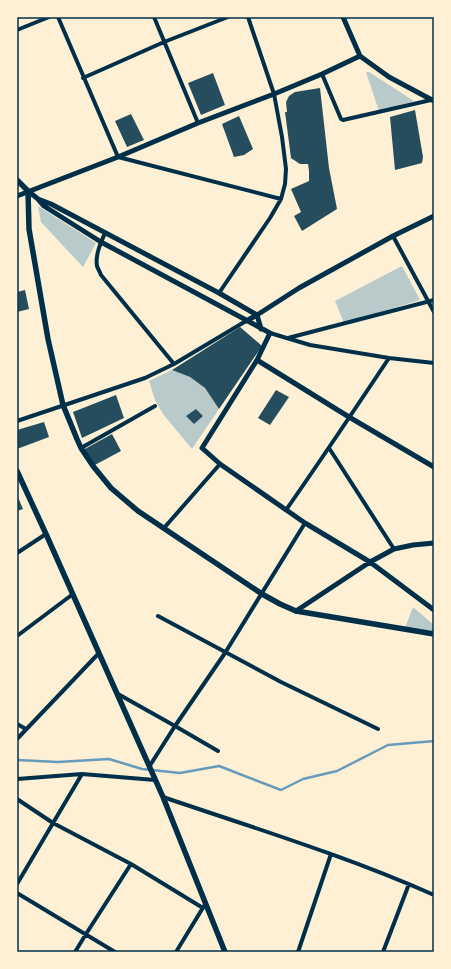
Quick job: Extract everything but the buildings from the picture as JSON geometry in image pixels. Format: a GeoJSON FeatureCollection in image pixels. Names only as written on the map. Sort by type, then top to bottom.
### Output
{"type":"FeatureCollection","features":[{"type":"Feature","properties":{"kind":"main road"},"geometry":{"type":"LineString","coordinates":[[17,180],[28,192],[29,229],[48,339],[63,405],[81,448],[111,488],[138,510],[164,528],[262,594],[280,604],[296,611],[434,634]]}},
{"type":"Feature","properties":{"kind":"main road"},"geometry":{"type":"LineString","coordinates":[[17,470],[163,797],[204,906],[225,952]]}},
{"type":"Feature","properties":{"kind":"street"},"geometry":{"type":"LineString","coordinates":[[17,30],[49,17]]}},
{"type":"Feature","properties":{"kind":"street"},"geometry":{"type":"LineString","coordinates":[[58,17],[118,157]]}},
{"type":"Feature","properties":{"kind":"street"},"geometry":{"type":"LineString","coordinates":[[154,17],[198,123]]}},
{"type":"Feature","properties":{"kind":"street"},"geometry":{"type":"LineString","coordinates":[[83,78],[164,42],[228,17]]}},
{"type":"Feature","properties":{"kind":"street"},"geometry":{"type":"LineString","coordinates":[[219,293],[270,218],[281,199],[285,184],[286,169],[274,94],[248,17]]}},
{"type":"Feature","properties":{"kind":"street"},"geometry":{"type":"LineString","coordinates":[[343,17],[360,56],[389,77],[433,100]]}},
{"type":"Feature","properties":{"kind":"street"},"geometry":{"type":"LineString","coordinates":[[17,196],[274,94],[360,56]]}},
{"type":"Feature","properties":{"kind":"street"},"geometry":{"type":"LineString","coordinates":[[322,74],[341,119],[344,120],[433,100]]}},
{"type":"Feature","properties":{"kind":"street"},"geometry":{"type":"LineString","coordinates":[[118,157],[281,199]]}},
{"type":"Feature","properties":{"kind":"street"},"geometry":{"type":"LineString","coordinates":[[28,192],[44,206],[101,242],[270,333],[310,345],[389,358],[434,363]]}},
{"type":"Feature","properties":{"kind":"street"},"geometry":{"type":"LineString","coordinates":[[38,200],[51,204],[219,293],[257,315],[261,329]]}},
{"type":"Feature","properties":{"kind":"street"},"geometry":{"type":"LineString","coordinates":[[17,421],[145,378],[174,364],[257,315],[299,288],[393,236],[434,216]]}},
{"type":"Feature","properties":{"kind":"street"},"geometry":{"type":"LineString","coordinates":[[105,233],[101,242],[97,266],[101,275],[174,364]]}},
{"type":"Feature","properties":{"kind":"street"},"geometry":{"type":"LineString","coordinates":[[393,236],[434,312]]}},
{"type":"Feature","properties":{"kind":"street"},"geometry":{"type":"LineString","coordinates":[[288,338],[434,300]]}},
{"type":"Feature","properties":{"kind":"street"},"geometry":{"type":"LineString","coordinates":[[270,333],[257,360],[202,448],[220,464],[305,523],[370,562],[434,610]]}},
{"type":"Feature","properties":{"kind":"street"},"geometry":{"type":"LineString","coordinates":[[286,510],[389,358]]}},
{"type":"Feature","properties":{"kind":"street"},"geometry":{"type":"LineString","coordinates":[[257,360],[434,467]]}},
{"type":"Feature","properties":{"kind":"street"},"geometry":{"type":"LineString","coordinates":[[81,448],[155,406]]}},
{"type":"Feature","properties":{"kind":"street"},"geometry":{"type":"LineString","coordinates":[[329,448],[394,549]]}},
{"type":"Feature","properties":{"kind":"street"},"geometry":{"type":"LineString","coordinates":[[164,528],[220,464]]}},
{"type":"Feature","properties":{"kind":"street"},"geometry":{"type":"LineString","coordinates":[[149,767],[225,653],[305,523]]}},
{"type":"Feature","properties":{"kind":"street"},"geometry":{"type":"LineString","coordinates":[[17,553],[46,534]]}},
{"type":"Feature","properties":{"kind":"street"},"geometry":{"type":"LineString","coordinates":[[296,611],[370,562],[394,549],[434,543]]}},
{"type":"Feature","properties":{"kind":"street"},"geometry":{"type":"LineString","coordinates":[[17,636],[73,594]]}},
{"type":"Feature","properties":{"kind":"street"},"geometry":{"type":"LineString","coordinates":[[158,616],[281,682],[378,729]]}},
{"type":"Feature","properties":{"kind":"street"},"geometry":{"type":"LineString","coordinates":[[17,739],[99,653]]}},
{"type":"Feature","properties":{"kind":"street"},"geometry":{"type":"LineString","coordinates":[[118,694],[218,751]]}},
{"type":"Feature","properties":{"kind":"street"},"geometry":{"type":"LineString","coordinates":[[17,724],[26,729]]}},
{"type":"Feature","properties":{"kind":"street"},"geometry":{"type":"LineString","coordinates":[[17,884],[82,774]]}},
{"type":"Feature","properties":{"kind":"street"},"geometry":{"type":"LineString","coordinates":[[17,779],[82,774],[155,780]]}},
{"type":"Feature","properties":{"kind":"street"},"geometry":{"type":"LineString","coordinates":[[163,797],[331,854],[434,894]]}},
{"type":"Feature","properties":{"kind":"street"},"geometry":{"type":"LineString","coordinates":[[17,799],[53,822],[131,864],[204,906],[176,952]]}},
{"type":"Feature","properties":{"kind":"street"},"geometry":{"type":"LineString","coordinates":[[298,952],[331,854]]}},
{"type":"Feature","properties":{"kind":"street"},"geometry":{"type":"LineString","coordinates":[[75,952],[131,864]]}},
{"type":"Feature","properties":{"kind":"street"},"geometry":{"type":"LineString","coordinates":[[383,952],[409,884]]}},
{"type":"Feature","properties":{"kind":"street"},"geometry":{"type":"LineString","coordinates":[[17,893],[116,952]]}},
{"type":"Feature","properties":{"kind":"shaded area"},"geometry":{"type":"Polygon","coordinates":[[[366,72],[369,72],[414,101],[379,111],[366,72]]]}},
{"type":"Feature","properties":{"kind":"shaded area"},"geometry":{"type":"Polygon","coordinates":[[[38,206],[96,243],[83,267],[41,222],[38,206]]]}},
{"type":"Feature","properties":{"kind":"shaded area"},"geometry":{"type":"Polygon","coordinates":[[[402,266],[420,300],[344,323],[335,301],[402,266]]]}},
{"type":"Feature","properties":{"kind":"shaded area"},"geometry":{"type":"Polygon","coordinates":[[[172,370],[190,377],[205,388],[219,409],[192,449],[163,414],[155,400],[149,381],[172,370]]]}},
{"type":"Feature","properties":{"kind":"shaded area"},"geometry":{"type":"Polygon","coordinates":[[[413,607],[434,625],[434,633],[405,628],[413,607]]]}},
{"type":"Feature","properties":{"kind":"waterway"},"geometry":{"type":"LineString","coordinates":[[17,760],[58,762],[109,759],[142,769],[180,773],[219,766],[281,790],[303,779],[337,771],[388,745],[434,741]]}}]}
